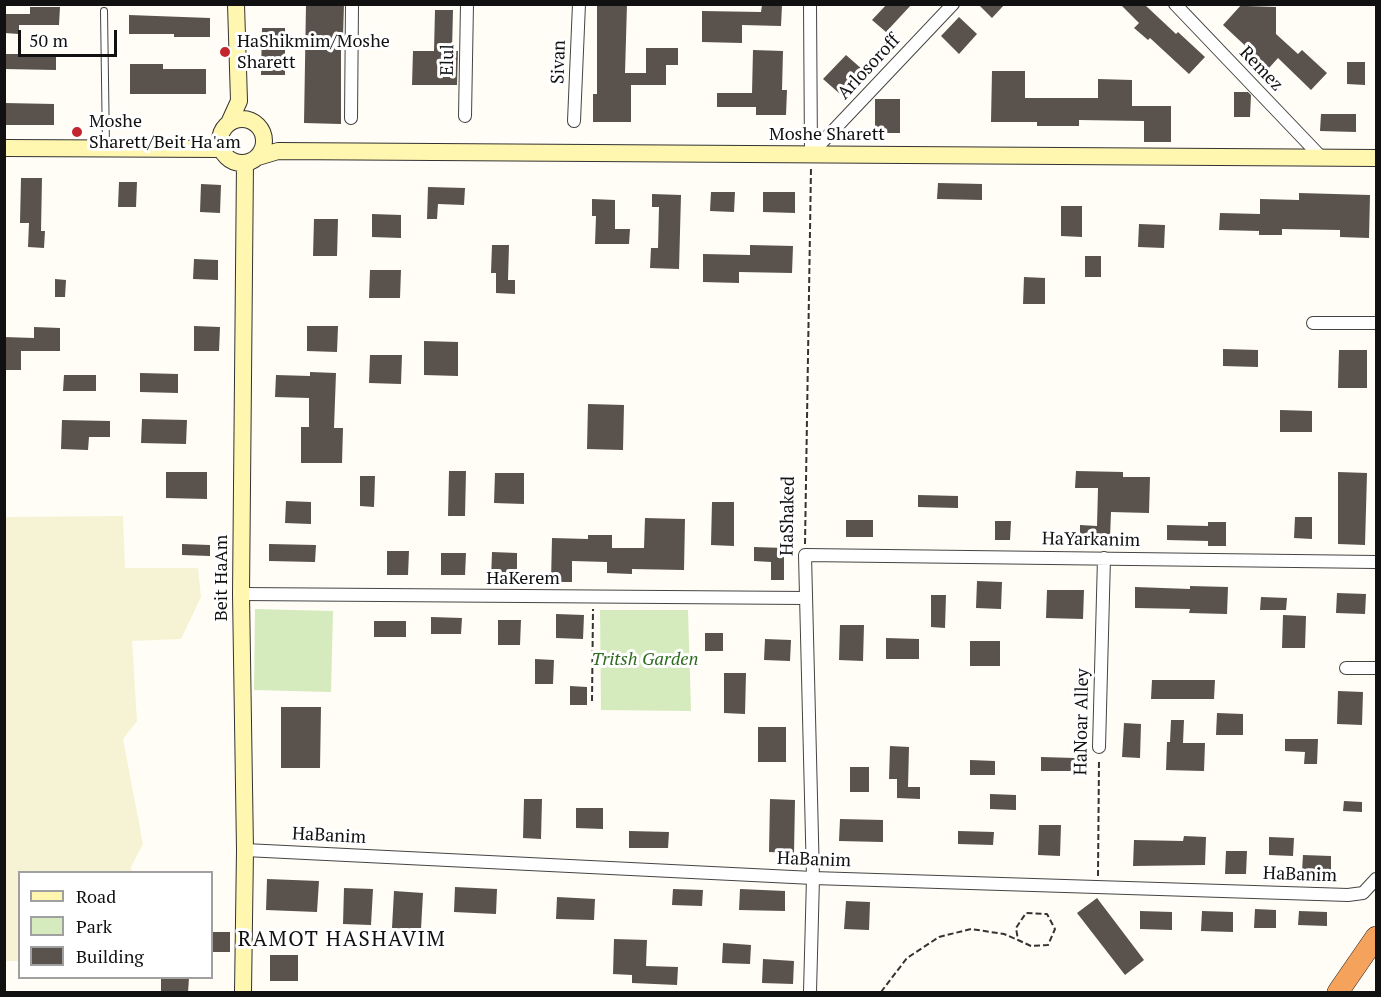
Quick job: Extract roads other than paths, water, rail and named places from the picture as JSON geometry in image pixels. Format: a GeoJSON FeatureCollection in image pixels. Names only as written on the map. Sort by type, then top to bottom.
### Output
{"type":"FeatureCollection","features":[{"type":"Feature","properties":{"kind":"highway"},"geometry":{"type":"LineString","coordinates":[[1338,993],[1377,937]]}},
{"type":"Feature","properties":{"kind":"street"},"geometry":{"type":"LineString","coordinates":[[229,123],[243,119],[260,131],[264,144],[251,160],[231,160],[221,149],[221,135],[238,101],[236,4]]}},
{"type":"Feature","properties":{"kind":"street"},"geometry":{"type":"LineString","coordinates":[[351,118],[352,4]]}},
{"type":"Feature","properties":{"kind":"street","name":"Elul"},"geometry":{"type":"LineString","coordinates":[[465,116],[468,4]]}},
{"type":"Feature","properties":{"kind":"street","name":"Sivan"},"geometry":{"type":"LineString","coordinates":[[574,121],[579,4]]}},
{"type":"Feature","properties":{"kind":"street"},"geometry":{"type":"LineString","coordinates":[[810,4],[811,154]]}},
{"type":"Feature","properties":{"kind":"street","name":"Arlosoroff"},"geometry":{"type":"LineString","coordinates":[[811,154],[953,4]]}},
{"type":"Feature","properties":{"kind":"street","name":"Remez"},"geometry":{"type":"LineString","coordinates":[[1175,4],[1322,158]]}},
{"type":"Feature","properties":{"kind":"street"},"geometry":{"type":"LineString","coordinates":[[238,101],[278,151]]}},
{"type":"Feature","properties":{"kind":"street"},"geometry":{"type":"LineString","coordinates":[[4,148],[221,149]]}},
{"type":"Feature","properties":{"kind":"street","name":"Moshe Sharett"},"geometry":{"type":"LineString","coordinates":[[251,160],[278,151],[1377,158]]}},
{"type":"Feature","properties":{"kind":"street","name":"Beit HaAm"},"geometry":{"type":"LineString","coordinates":[[243,993],[245,850],[240,594],[251,160]]}},
{"type":"Feature","properties":{"kind":"street"},"geometry":{"type":"LineString","coordinates":[[1313,322],[1377,323]]}},
{"type":"Feature","properties":{"kind":"street","name":"HaYarkanim"},"geometry":{"type":"LineString","coordinates":[[805,555],[1377,562]]}},
{"type":"Feature","properties":{"kind":"street","name":"HaShaked"},"geometry":{"type":"LineString","coordinates":[[805,555],[813,878],[810,993]]}},
{"type":"Feature","properties":{"kind":"street","name":"HaNoar Alley"},"geometry":{"type":"LineString","coordinates":[[1099,747],[1104,558]]}},
{"type":"Feature","properties":{"kind":"street","name":"HaKerem"},"geometry":{"type":"LineString","coordinates":[[240,594],[806,598]]}},
{"type":"Feature","properties":{"kind":"street"},"geometry":{"type":"LineString","coordinates":[[1346,668],[1377,668]]}},
{"type":"Feature","properties":{"kind":"street","name":"HaBanim"},"geometry":{"type":"LineString","coordinates":[[245,850],[813,878],[1348,895],[1364,893],[1377,879]]}},
{"type":"Feature","properties":{"kind":"lane"},"geometry":{"type":"LineString","coordinates":[[104,11],[106,149]]}},
{"type":"Feature","properties":{"kind":"place","name":"HaShikmim/Moshe Sharett"},"geometry":{"type":"Point","coordinates":[225,52]}},
{"type":"Feature","properties":{"kind":"place","name":"Moshe Sharett/Beit Ha'am"},"geometry":{"type":"Point","coordinates":[77,132]}},
{"type":"Feature","properties":{"kind":"district","name":"RAMOT HASHAVIM"},"geometry":{"type":"Point","coordinates":[342,940]}},
{"type":"Feature","properties":{"kind":"park label","name":"Tritsh Garden"},"geometry":{"type":"Point","coordinates":[645,660]}}]}
